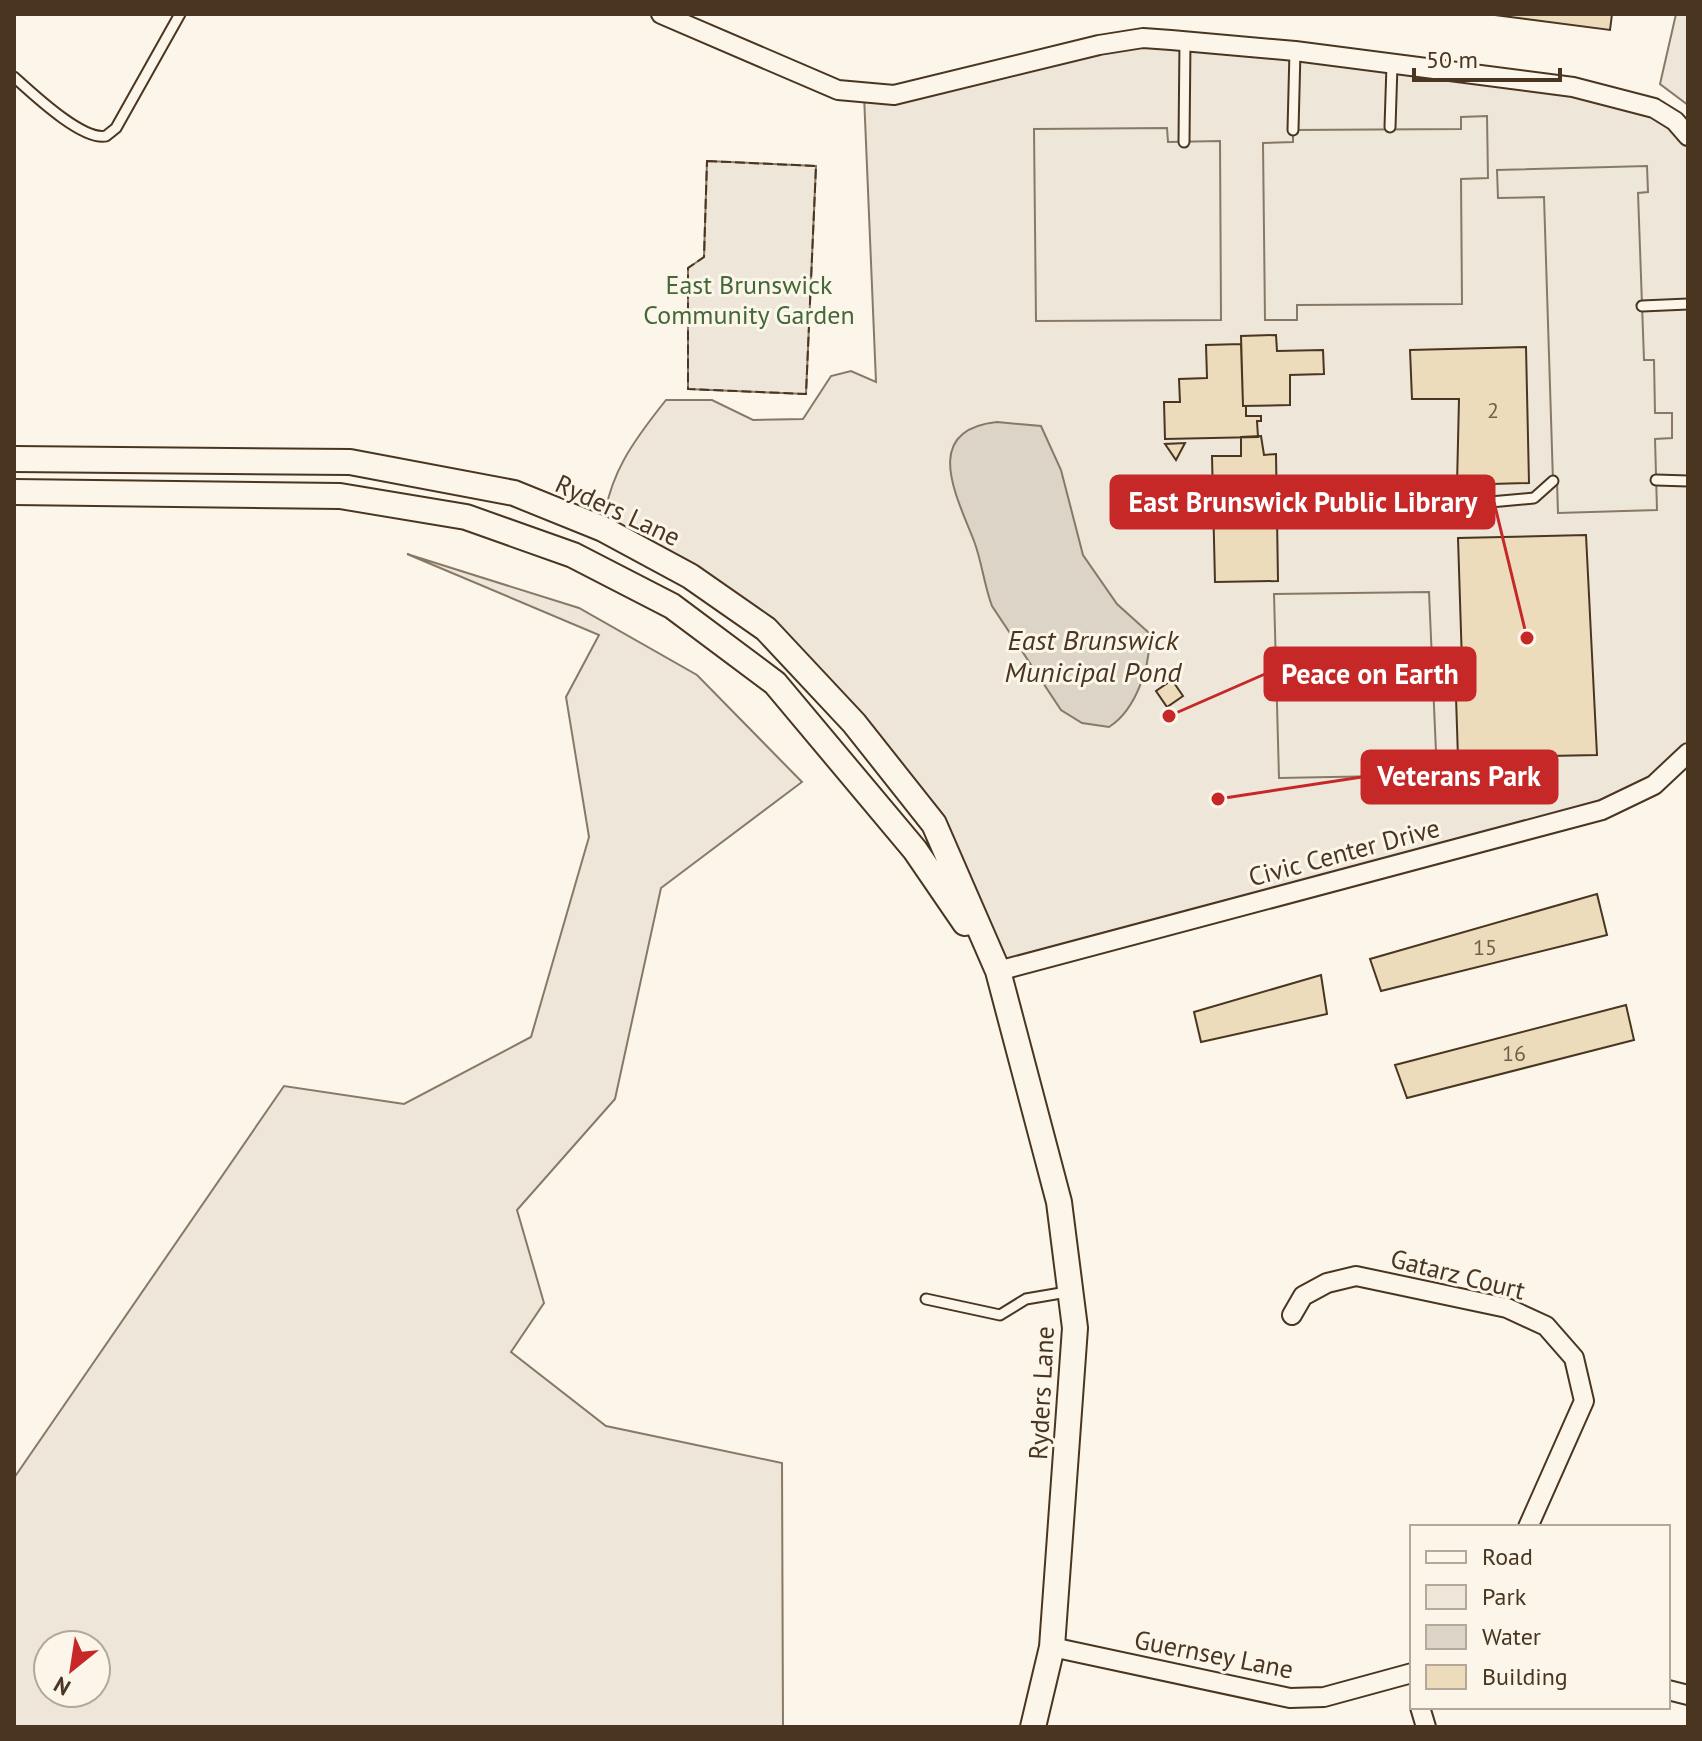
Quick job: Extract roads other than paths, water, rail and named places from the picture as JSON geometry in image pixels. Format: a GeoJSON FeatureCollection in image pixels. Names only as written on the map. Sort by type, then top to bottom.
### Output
{"type":"FeatureCollection","features":[{"type":"Feature","properties":{"kind":"main road","name":"Ryders Lane"},"geometry":{"type":"LineString","coordinates":[[14,459],[350,462],[514,493],[603,529],[690,576],[766,629],[854,723],[934,824],[998,971],[1059,1202],[1075,1328],[1052,1647],[1033,1727]]}},
{"type":"Feature","properties":{"kind":"main road","name":"Ryders Lane"},"geometry":{"type":"LineString","coordinates":[[14,492],[340,496],[466,517],[573,555],[672,606],[775,683],[915,850],[998,971]]}},
{"type":"Feature","properties":{"kind":"street"},"geometry":{"type":"LineString","coordinates":[[661,14],[838,90],[894,95],[1099,45],[1143,38],[1295,51],[1573,87],[1654,108],[1675,121],[1688,136]]}},
{"type":"Feature","properties":{"kind":"street","name":"Civic Center Drive"},"geometry":{"type":"LineString","coordinates":[[998,971],[1602,810],[1654,785],[1688,753]]}},
{"type":"Feature","properties":{"kind":"street","name":"Gatarz Court"},"geometry":{"type":"LineString","coordinates":[[1292,1315],[1303,1296],[1327,1283],[1356,1276],[1507,1308],[1546,1326],[1574,1358],[1584,1401],[1529,1525]]}},
{"type":"Feature","properties":{"kind":"street","name":"Guernsey Lane"},"geometry":{"type":"LineString","coordinates":[[1052,1647],[1290,1698],[1324,1697],[1410,1677]]}},
{"type":"Feature","properties":{"kind":"lane"},"geometry":{"type":"LineString","coordinates":[[14,77],[62,117],[86,131],[106,136],[116,128],[180,14]]}},
{"type":"Feature","properties":{"kind":"lane"},"geometry":{"type":"LineString","coordinates":[[1184,142],[1185,41]]}},
{"type":"Feature","properties":{"kind":"lane"},"geometry":{"type":"LineString","coordinates":[[1293,130],[1295,51]]}},
{"type":"Feature","properties":{"kind":"lane"},"geometry":{"type":"LineString","coordinates":[[1390,127],[1392,65]]}},
{"type":"Feature","properties":{"kind":"lane"},"geometry":{"type":"LineString","coordinates":[[1642,306],[1688,304]]}},
{"type":"Feature","properties":{"kind":"lane"},"geometry":{"type":"LineString","coordinates":[[1656,480],[1688,481]]}},
{"type":"Feature","properties":{"kind":"lane"},"geometry":{"type":"LineString","coordinates":[[1479,503],[1534,498],[1553,481]]}},
{"type":"Feature","properties":{"kind":"lane"},"geometry":{"type":"LineString","coordinates":[[926,1299],[1000,1315],[1026,1299],[1070,1291]]}},
{"type":"Feature","properties":{"kind":"water","name":"East Brunswick Municipal Pond"},"geometry":{"type":"Polygon","coordinates":[[[997,422],[1041,426],[1061,470],[1083,555],[1117,604],[1148,632],[1148,657],[1135,697],[1109,727],[1082,723],[1061,710],[992,606],[950,467],[952,451],[959,438],[973,428],[997,422]]]}},
{"type":"Feature","properties":{"kind":"place","name":"East Brunswick Public Library"},"geometry":{"type":"Point","coordinates":[1527,638]}},
{"type":"Feature","properties":{"kind":"place","name":"Peace on Earth"},"geometry":{"type":"Point","coordinates":[1169,716]}},
{"type":"Feature","properties":{"kind":"place","name":"Veterans Park"},"geometry":{"type":"Point","coordinates":[1218,799]}},
{"type":"Feature","properties":{"kind":"park label","name":"East Brunswick Community Garden"},"geometry":{"type":"Point","coordinates":[749,299]}}]}
